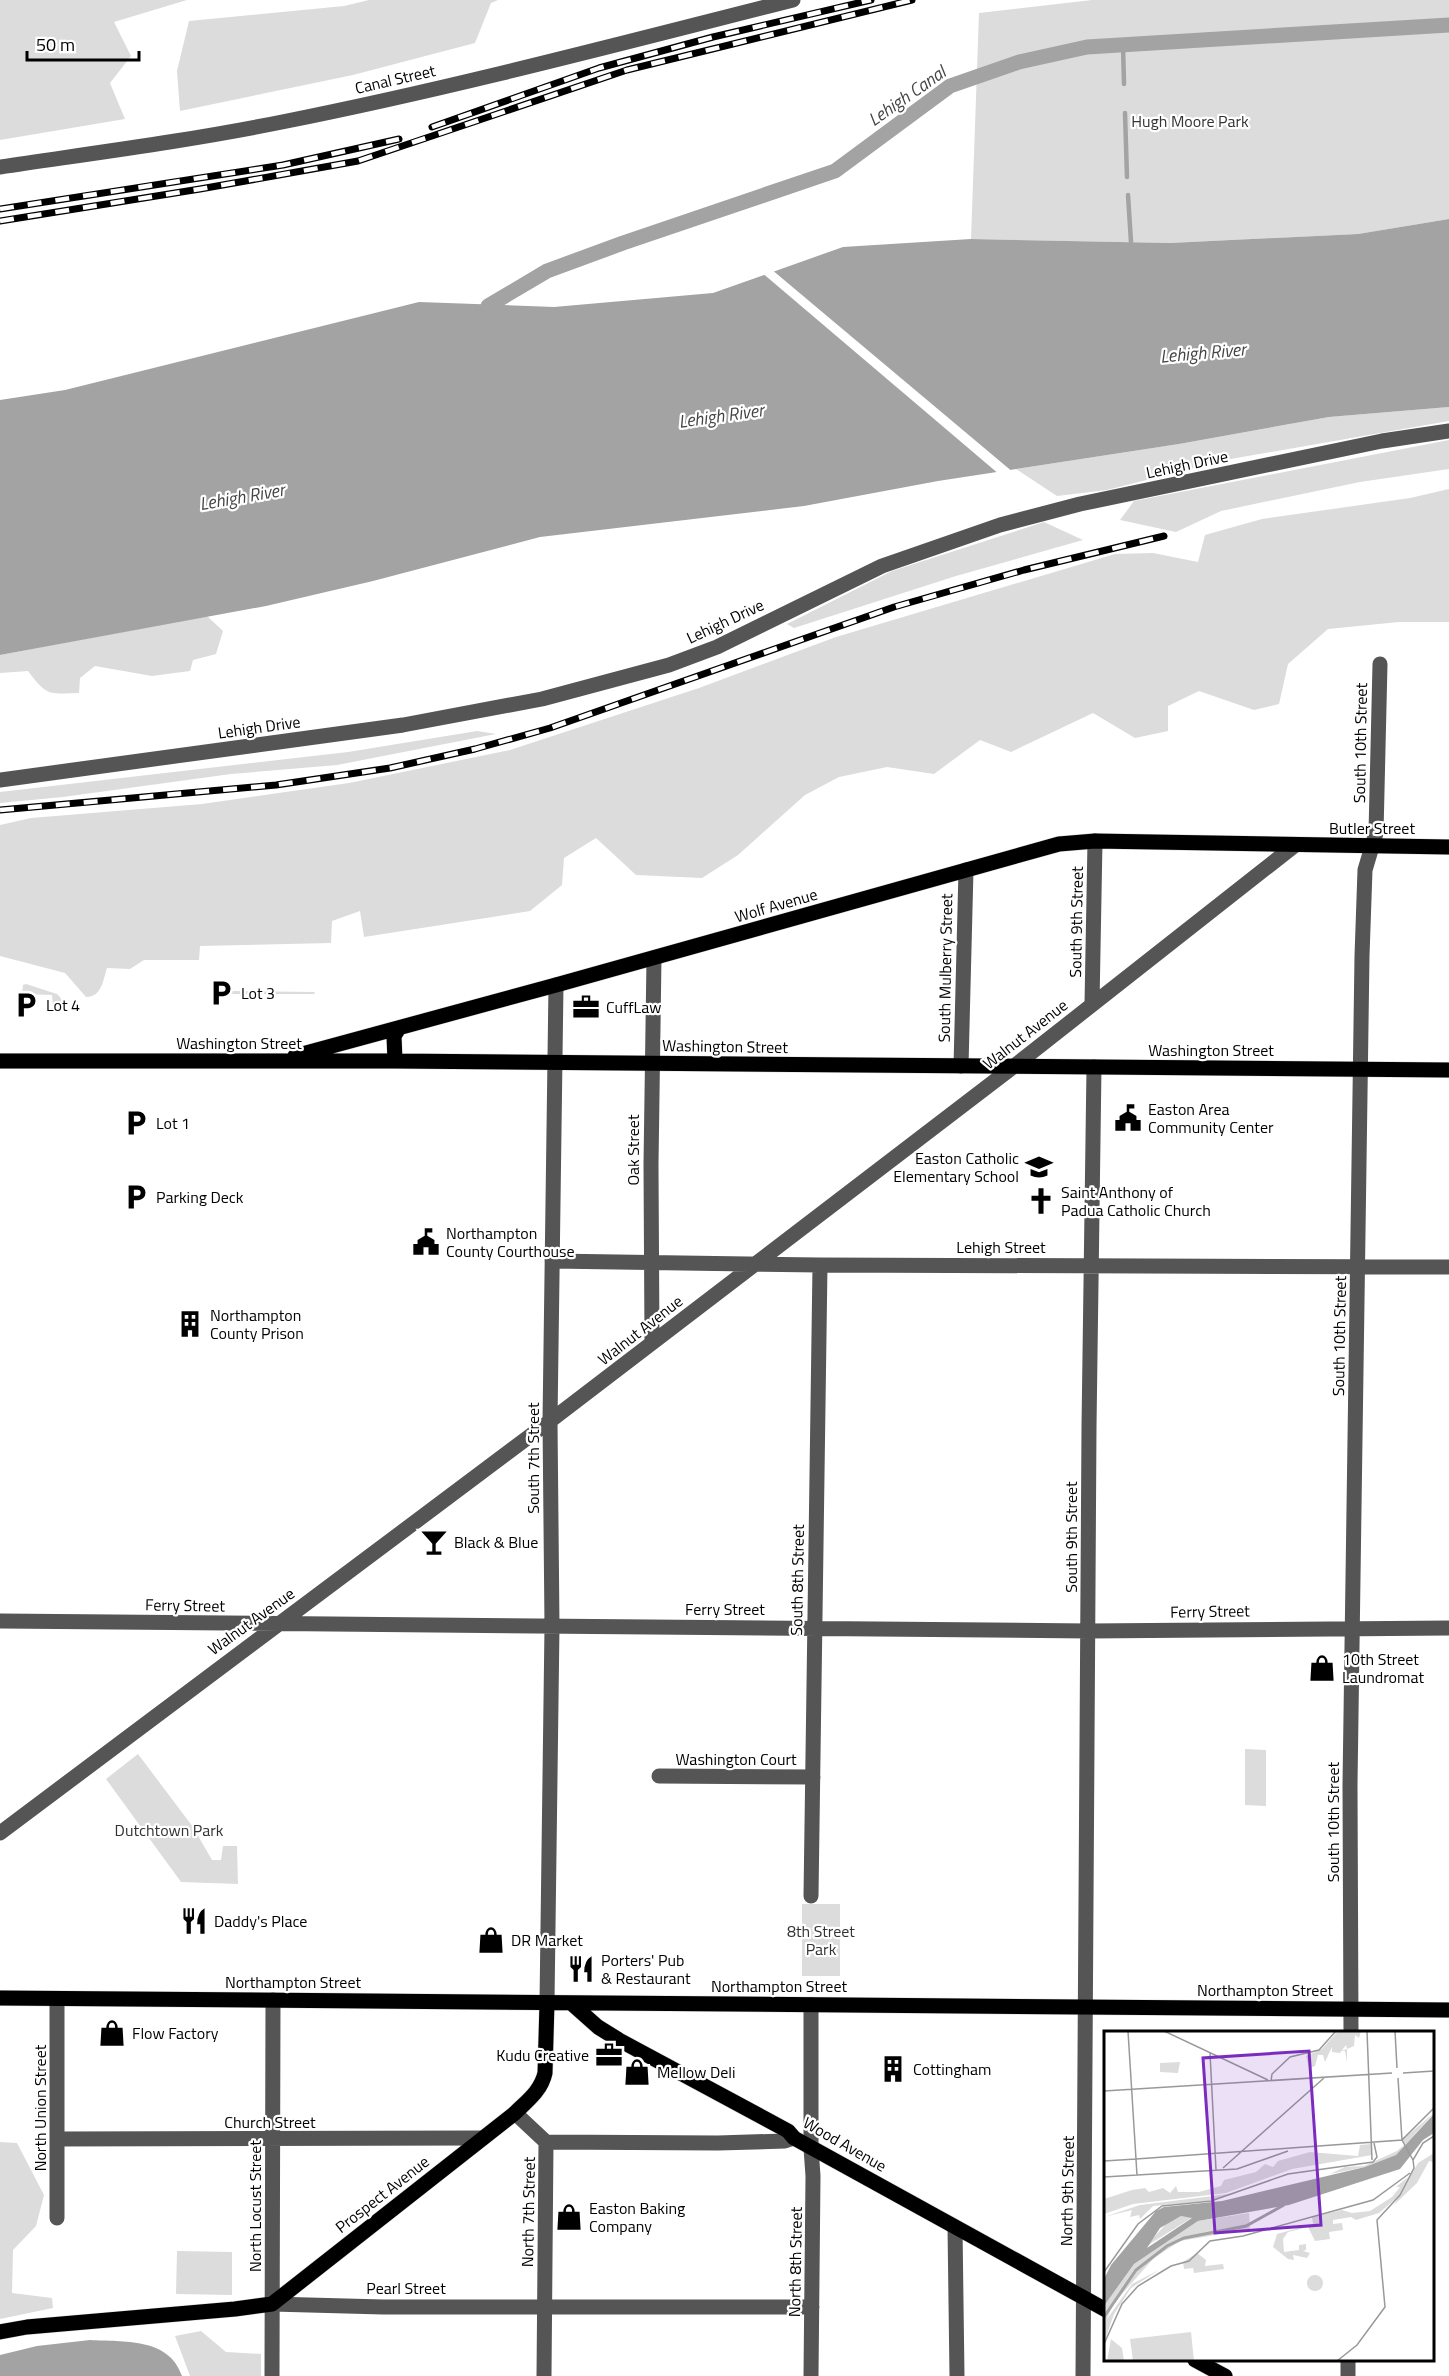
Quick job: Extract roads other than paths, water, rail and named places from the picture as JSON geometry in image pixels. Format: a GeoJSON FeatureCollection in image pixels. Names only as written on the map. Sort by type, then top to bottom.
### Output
{"type":"FeatureCollection","features":[{"type":"Feature","properties":{"kind":"main road","name":"Wolf Avenue"},"geometry":{"type":"LineString","coordinates":[[274,1061],[556,986],[1059,844],[1095,841],[1294,846]]}},
{"type":"Feature","properties":{"kind":"main road","name":"Butler Street"},"geometry":{"type":"LineString","coordinates":[[1294,846],[1449,847]]}},
{"type":"Feature","properties":{"kind":"main road"},"geometry":{"type":"LineString","coordinates":[[395,1061],[394,1036],[399,1028]]}},
{"type":"Feature","properties":{"kind":"main road","name":"Washington Street"},"geometry":{"type":"LineString","coordinates":[[0,1060],[1449,1070]]}},
{"type":"Feature","properties":{"kind":"main road","name":"Northampton Street"},"geometry":{"type":"LineString","coordinates":[[0,1998],[1449,2010]]}},
{"type":"Feature","properties":{"kind":"main road"},"geometry":{"type":"LineString","coordinates":[[515,2113],[533,2096],[544,2078],[547,2002]]}},
{"type":"Feature","properties":{"kind":"main road","name":"Wood Avenue"},"geometry":{"type":"LineString","coordinates":[[571,2003],[598,2027],[619,2040],[788,2131],[794,2138],[1104,2309]]}},
{"type":"Feature","properties":{"kind":"main road","name":"Prospect Avenue"},"geometry":{"type":"LineString","coordinates":[[272,2304],[515,2113]]}},
{"type":"Feature","properties":{"kind":"main road","name":"Pearl Street"},"geometry":{"type":"LineString","coordinates":[[0,2332],[27,2327],[272,2304]]}},
{"type":"Feature","properties":{"kind":"main road"},"geometry":{"type":"LineString","coordinates":[[1197,2361],[1225,2376]]}},
{"type":"Feature","properties":{"kind":"street","name":"Canal Street"},"geometry":{"type":"LineString","coordinates":[[0,167],[166,142],[308,117],[455,84],[772,3],[793,0]]}},
{"type":"Feature","properties":{"kind":"street","name":"Lehigh Drive"},"geometry":{"type":"LineString","coordinates":[[0,780],[403,725],[542,699],[669,665],[717,647],[882,566],[1000,525],[1080,504],[1382,441],[1449,430]]}},
{"type":"Feature","properties":{"kind":"street","name":"South 10th Street"},"geometry":{"type":"LineString","coordinates":[[1351,2031],[1350,1785],[1365,870],[1376,833],[1380,664]]}},
{"type":"Feature","properties":{"kind":"street","name":"South 9th Street"},"geometry":{"type":"LineString","coordinates":[[1092,1004],[1095,841]]}},
{"type":"Feature","properties":{"kind":"street","name":"Walnut Avenue"},"geometry":{"type":"LineString","coordinates":[[0,1833],[550,1421],[1013,1067],[1294,846]]}},
{"type":"Feature","properties":{"kind":"street","name":"South Mulberry Street"},"geometry":{"type":"LineString","coordinates":[[961,1066],[966,870]]}},
{"type":"Feature","properties":{"kind":"street","name":"Oak Street"},"geometry":{"type":"LineString","coordinates":[[652,1343],[654,958]]}},
{"type":"Feature","properties":{"kind":"street","name":"South 7th Street"},"geometry":{"type":"LineString","coordinates":[[547,2002],[552,1626],[550,1421],[556,986]]}},
{"type":"Feature","properties":{"kind":"street","name":"South 9th Street"},"geometry":{"type":"LineString","coordinates":[[1087,2007],[1094,1067]]}},
{"type":"Feature","properties":{"kind":"street","name":"Lehigh Street"},"geometry":{"type":"LineString","coordinates":[[552,1261],[820,1265],[1449,1267]]}},
{"type":"Feature","properties":{"kind":"street","name":"South 8th Street"},"geometry":{"type":"LineString","coordinates":[[811,1896],[820,1265]]}},
{"type":"Feature","properties":{"kind":"street","name":"Ferry Street"},"geometry":{"type":"LineString","coordinates":[[0,1621],[1089,1631],[1449,1628]]}},
{"type":"Feature","properties":{"kind":"street","name":"Washington Court"},"geometry":{"type":"LineString","coordinates":[[659,1776],[813,1777]]}},
{"type":"Feature","properties":{"kind":"street","name":"North Union Street"},"geometry":{"type":"LineString","coordinates":[[57,1998],[57,2218]]}},
{"type":"Feature","properties":{"kind":"street","name":"North Locust Street"},"geometry":{"type":"LineString","coordinates":[[272,2376],[273,2000]]}},
{"type":"Feature","properties":{"kind":"street","name":"North 8th Street"},"geometry":{"type":"LineString","coordinates":[[811,2005],[813,2176],[811,2376]]}},
{"type":"Feature","properties":{"kind":"street","name":"North 9th Street"},"geometry":{"type":"LineString","coordinates":[[1083,2376],[1087,2007]]}},
{"type":"Feature","properties":{"kind":"street","name":"North 7th Street"},"geometry":{"type":"LineString","coordinates":[[515,2113],[546,2142],[544,2376]]}},
{"type":"Feature","properties":{"kind":"street","name":"Church Street"},"geometry":{"type":"LineString","coordinates":[[58,2139],[481,2138]]}},
{"type":"Feature","properties":{"kind":"street"},"geometry":{"type":"LineString","coordinates":[[546,2142],[718,2143],[785,2141],[794,2138]]}},
{"type":"Feature","properties":{"kind":"street"},"geometry":{"type":"LineString","coordinates":[[955,2227],[957,2376]]}},
{"type":"Feature","properties":{"kind":"street","name":"Pearl Street"},"geometry":{"type":"LineString","coordinates":[[272,2304],[813,2307]]}},
{"type":"Feature","properties":{"kind":"water","name":"Lehigh River"},"geometry":{"type":"Polygon","coordinates":[[[1449,219],[1449,407],[1329,417],[1179,444],[938,481],[804,506],[540,537],[373,581],[266,606],[0,655],[0,400],[65,390],[419,302],[554,307],[713,293],[843,247],[971,239],[1170,243],[1358,234],[1449,219]]]}},
{"type":"Feature","properties":{"kind":"water"},"geometry":{"type":"Polygon","coordinates":[[[90,2340],[130,2342],[156,2348],[176,2363],[182,2376],[0,2376],[0,2355],[37,2346],[90,2340]]]}},
{"type":"Feature","properties":{"kind":"waterway","name":"Lehigh Canal"},"geometry":{"type":"LineString","coordinates":[[488,306],[547,271],[835,171],[950,86],[1019,62],[1087,47],[1449,25]]}},
{"type":"Feature","properties":{"kind":"waterway"},"geometry":{"type":"LineString","coordinates":[[1123,45],[1124,84]]}},
{"type":"Feature","properties":{"kind":"waterway"},"geometry":{"type":"LineString","coordinates":[[1125,113],[1127,177]]}},
{"type":"Feature","properties":{"kind":"waterway"},"geometry":{"type":"LineString","coordinates":[[1128,195],[1131,242]]}},
{"type":"Feature","properties":{"kind":"railway"},"geometry":{"type":"LineString","coordinates":[[432,127],[599,68],[713,37],[871,0]]}},
{"type":"Feature","properties":{"kind":"railway"},"geometry":{"type":"LineString","coordinates":[[0,221],[358,161],[627,70],[912,0]]}},
{"type":"Feature","properties":{"kind":"railway"},"geometry":{"type":"LineString","coordinates":[[0,209],[283,165],[399,139]]}},
{"type":"Feature","properties":{"kind":"railway"},"geometry":{"type":"LineString","coordinates":[[0,810],[276,785],[390,768],[475,749],[550,728],[894,607],[1024,570],[1164,536]]}},
{"type":"Feature","properties":{"kind":"place","name":"Lot 3"},"geometry":{"type":"Point","coordinates":[221,993]}},
{"type":"Feature","properties":{"kind":"place","name":"Lot 4"},"geometry":{"type":"Point","coordinates":[26,1005]}},
{"type":"Feature","properties":{"kind":"place","name":"CuffLaw"},"geometry":{"type":"Point","coordinates":[586,1007]}},
{"type":"Feature","properties":{"kind":"place","name":"Easton Area Community Center"},"geometry":{"type":"Point","coordinates":[1128,1118]}},
{"type":"Feature","properties":{"kind":"place","name":"Lot 1"},"geometry":{"type":"Point","coordinates":[136,1123]}},
{"type":"Feature","properties":{"kind":"place","name":"Easton Catholic Elementary School"},"geometry":{"type":"Point","coordinates":[1039,1167]}},
{"type":"Feature","properties":{"kind":"place","name":"Parking Deck"},"geometry":{"type":"Point","coordinates":[136,1197]}},
{"type":"Feature","properties":{"kind":"place","name":"Saint Anthony of Padua Catholic Church"},"geometry":{"type":"Point","coordinates":[1041,1201]}},
{"type":"Feature","properties":{"kind":"place","name":"Northampton County Courthouse"},"geometry":{"type":"Point","coordinates":[426,1242]}},
{"type":"Feature","properties":{"kind":"place","name":"Northampton County Prison"},"geometry":{"type":"Point","coordinates":[190,1324]}},
{"type":"Feature","properties":{"kind":"place","name":"Black & Blue"},"geometry":{"type":"Point","coordinates":[434,1542]}},
{"type":"Feature","properties":{"kind":"place","name":"10th Street Laundromat"},"geometry":{"type":"Point","coordinates":[1322,1668]}},
{"type":"Feature","properties":{"kind":"place","name":"Daddy's Place"},"geometry":{"type":"Point","coordinates":[194,1921]}},
{"type":"Feature","properties":{"kind":"place","name":"DR Market"},"geometry":{"type":"Point","coordinates":[491,1940]}},
{"type":"Feature","properties":{"kind":"place","name":"Porters' Pub & Restaurant"},"geometry":{"type":"Point","coordinates":[581,1969]}},
{"type":"Feature","properties":{"kind":"place","name":"Flow Factory"},"geometry":{"type":"Point","coordinates":[112,2033]}},
{"type":"Feature","properties":{"kind":"place","name":"Kudu Creative"},"geometry":{"type":"Point","coordinates":[609,2055]}},
{"type":"Feature","properties":{"kind":"place","name":"Cottingham"},"geometry":{"type":"Point","coordinates":[893,2069]}},
{"type":"Feature","properties":{"kind":"place","name":"Mellow Deli"},"geometry":{"type":"Point","coordinates":[637,2072]}},
{"type":"Feature","properties":{"kind":"place","name":"Easton Baking Company"},"geometry":{"type":"Point","coordinates":[569,2217]}},
{"type":"Feature","properties":{"kind":"park label","name":"Hugh Moore Park"},"geometry":{"type":"Point","coordinates":[1190,121]}},
{"type":"Feature","properties":{"kind":"park label","name":"Dutchtown Park"},"geometry":{"type":"Point","coordinates":[169,1830]}},
{"type":"Feature","properties":{"kind":"park label","name":"8th Street Park"},"geometry":{"type":"Point","coordinates":[821,1940]}}]}
